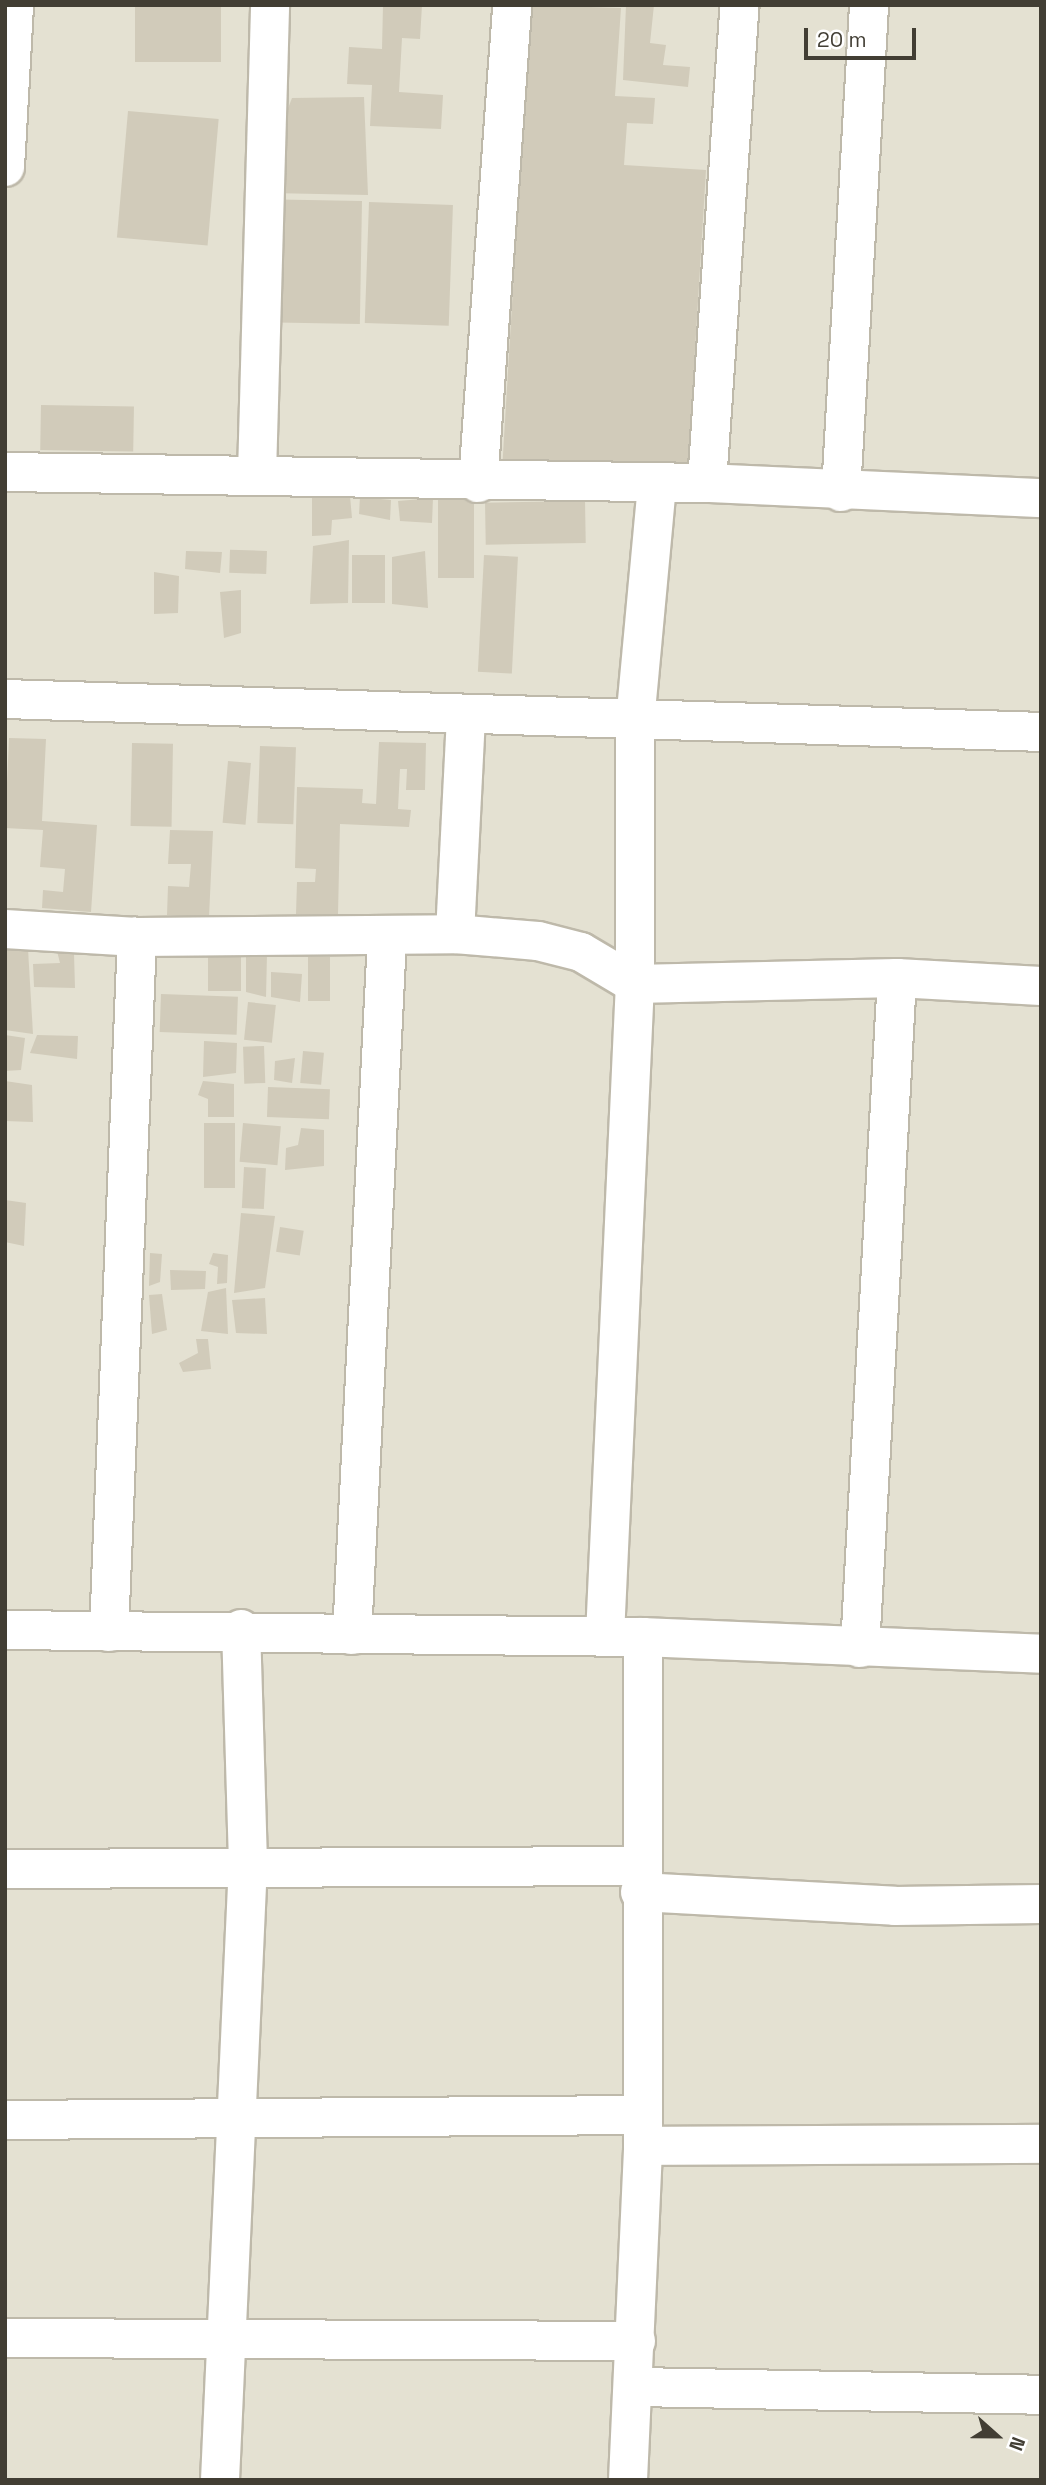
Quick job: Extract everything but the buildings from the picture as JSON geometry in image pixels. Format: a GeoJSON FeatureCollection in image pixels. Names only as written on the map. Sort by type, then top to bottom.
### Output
{"type":"FeatureCollection","features":[{"type":"Feature","properties":{"kind":"street"},"geometry":{"type":"LineString","coordinates":[[5,167],[13,5]]}},
{"type":"Feature","properties":{"kind":"street"},"geometry":{"type":"LineString","coordinates":[[257,474],[270,5]]}},
{"type":"Feature","properties":{"kind":"street"},"geometry":{"type":"LineString","coordinates":[[478,483],[512,5]]}},
{"type":"Feature","properties":{"kind":"street"},"geometry":{"type":"LineString","coordinates":[[707,483],[740,5]]}},
{"type":"Feature","properties":{"kind":"street"},"geometry":{"type":"LineString","coordinates":[[841,492],[869,5]]}},
{"type":"Feature","properties":{"kind":"street"},"geometry":{"type":"LineString","coordinates":[[5,472],[257,474],[478,483],[707,483],[841,492],[1041,498]]}},
{"type":"Feature","properties":{"kind":"street"},"geometry":{"type":"LineString","coordinates":[[605,1636],[635,984],[635,722],[657,484]]}},
{"type":"Feature","properties":{"kind":"street"},"geometry":{"type":"LineString","coordinates":[[5,699],[635,722],[1041,732]]}},
{"type":"Feature","properties":{"kind":"street"},"geometry":{"type":"LineString","coordinates":[[455,934],[466,715]]}},
{"type":"Feature","properties":{"kind":"street"},"geometry":{"type":"LineString","coordinates":[[5,929],[136,937],[387,939],[455,934],[538,941],[581,952],[635,984],[897,978],[1041,986]]}},
{"type":"Feature","properties":{"kind":"street"},"geometry":{"type":"LineString","coordinates":[[108,1632],[136,937]]}},
{"type":"Feature","properties":{"kind":"street"},"geometry":{"type":"LineString","coordinates":[[352,1635],[387,939]]}},
{"type":"Feature","properties":{"kind":"street"},"geometry":{"type":"LineString","coordinates":[[860,1648],[897,978]]}},
{"type":"Feature","properties":{"kind":"street"},"geometry":{"type":"LineString","coordinates":[[220,2480],[239,2113],[248,1863],[241,1629]]}},
{"type":"Feature","properties":{"kind":"street"},"geometry":{"type":"LineString","coordinates":[[5,1630],[108,1632],[241,1629],[352,1635],[643,1636],[860,1648],[1041,1654]]}},
{"type":"Feature","properties":{"kind":"street"},"geometry":{"type":"LineString","coordinates":[[628,2480],[636,2386],[642,2130],[640,1879],[643,1636]]}},
{"type":"Feature","properties":{"kind":"street"},"geometry":{"type":"LineString","coordinates":[[5,1869],[248,1863],[640,1879],[895,1906],[1041,1904]]}},
{"type":"Feature","properties":{"kind":"street"},"geometry":{"type":"LineString","coordinates":[[5,2120],[239,2113],[1041,2144]]}},
{"type":"Feature","properties":{"kind":"street"},"geometry":{"type":"LineString","coordinates":[[5,2338],[228,2336],[636,2341]]}},
{"type":"Feature","properties":{"kind":"street"},"geometry":{"type":"LineString","coordinates":[[636,2386],[1041,2395]]}},
{"type":"Feature","properties":{"kind":"shaded area"},"geometry":{"type":"Polygon","coordinates":[[[5,5],[1041,5],[1041,2480],[5,2480],[5,5]]]}}]}
